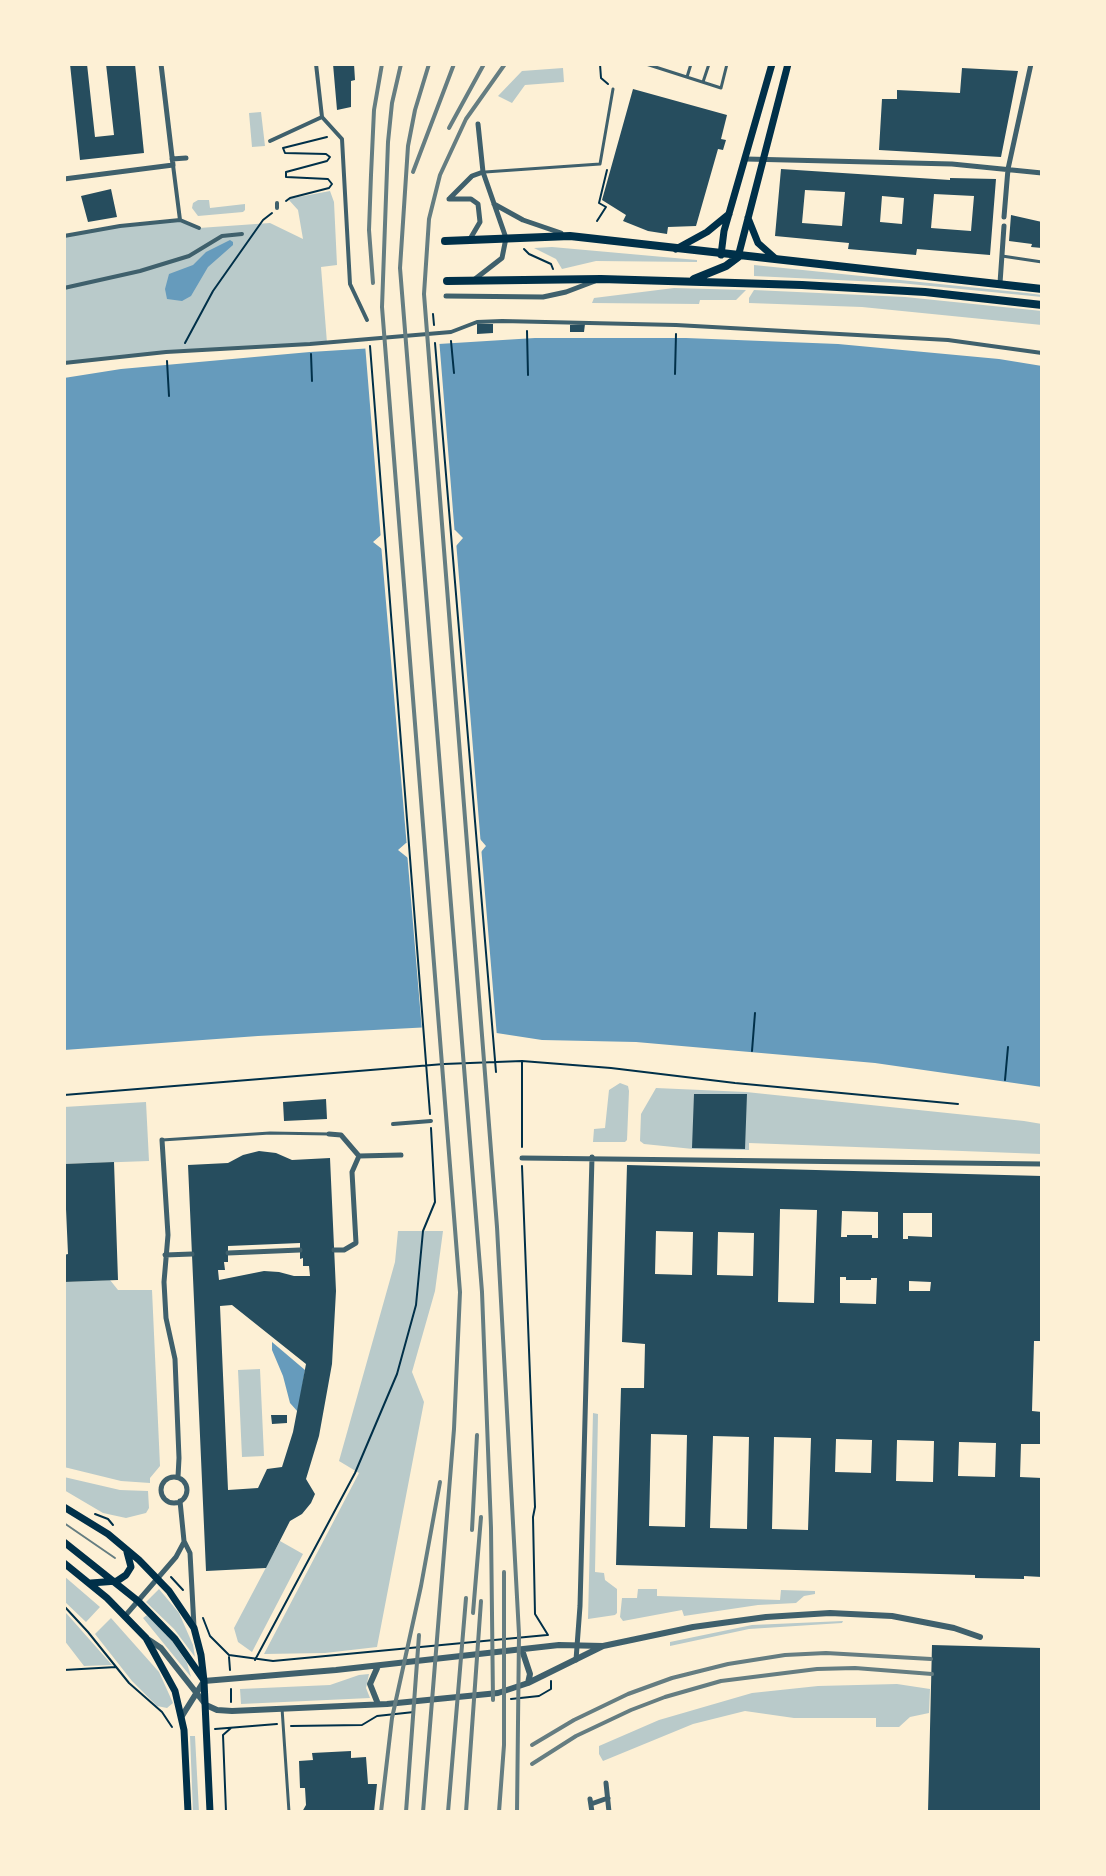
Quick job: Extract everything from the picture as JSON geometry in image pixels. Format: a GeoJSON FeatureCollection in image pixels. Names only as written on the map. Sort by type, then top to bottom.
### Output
{"type":"FeatureCollection","features":[{"type":"Feature","properties":{"kind":"main road"},"geometry":{"type":"LineString","coordinates":[[741,283],[721,255],[772,64]]}},
{"type":"Feature","properties":{"kind":"main road"},"geometry":{"type":"LineString","coordinates":[[689,280],[726,266],[738,257],[788,64]]}},
{"type":"Feature","properties":{"kind":"main road"},"geometry":{"type":"LineString","coordinates":[[674,250],[707,232],[730,214]]}},
{"type":"Feature","properties":{"kind":"main road"},"geometry":{"type":"LineString","coordinates":[[747,216],[758,243],[780,261]]}},
{"type":"Feature","properties":{"kind":"main road"},"geometry":{"type":"LineString","coordinates":[[445,241],[570,236],[1042,289]]}},
{"type":"Feature","properties":{"kind":"main road"},"geometry":{"type":"LineString","coordinates":[[447,281],[689,280],[925,292],[1042,305]]}},
{"type":"Feature","properties":{"kind":"main road"},"geometry":{"type":"LineString","coordinates":[[64,1507],[108,1534],[157,1578],[180,1605],[194,1628],[204,1681],[210,1812]]}},
{"type":"Feature","properties":{"kind":"main road"},"geometry":{"type":"LineString","coordinates":[[64,1542],[117,1581],[138,1601],[175,1639],[204,1681]]}},
{"type":"Feature","properties":{"kind":"main road"},"geometry":{"type":"LineString","coordinates":[[91,1583],[117,1581],[131,1567],[126,1550]]}},
{"type":"Feature","properties":{"kind":"main road"},"geometry":{"type":"LineString","coordinates":[[64,1563],[91,1583],[146,1638],[175,1691],[182,1716],[188,1812]]}},
{"type":"Feature","properties":{"kind":"street"},"geometry":{"type":"LineString","coordinates":[[161,64],[180,220]]}},
{"type":"Feature","properties":{"kind":"street"},"geometry":{"type":"LineString","coordinates":[[316,64],[322,117],[342,139],[350,284],[367,320]]}},
{"type":"Feature","properties":{"kind":"street"},"geometry":{"type":"LineString","coordinates":[[1004,217],[1008,169],[1031,64]]}},
{"type":"Feature","properties":{"kind":"street"},"geometry":{"type":"LineString","coordinates":[[270,141],[322,117]]}},
{"type":"Feature","properties":{"kind":"street"},"geometry":{"type":"LineString","coordinates":[[475,279],[502,258],[506,238],[483,172],[478,124]]}},
{"type":"Feature","properties":{"kind":"street"},"geometry":{"type":"LineString","coordinates":[[64,179],[186,158]]}},
{"type":"Feature","properties":{"kind":"street"},"geometry":{"type":"LineString","coordinates":[[746,159],[952,164],[1042,173]]}},
{"type":"Feature","properties":{"kind":"street"},"geometry":{"type":"LineString","coordinates":[[470,239],[480,222],[478,204],[471,199],[449,199],[472,176],[483,172]]}},
{"type":"Feature","properties":{"kind":"street"},"geometry":{"type":"LineString","coordinates":[[494,204],[523,220],[570,236]]}},
{"type":"Feature","properties":{"kind":"street"},"geometry":{"type":"LineString","coordinates":[[64,236],[180,220],[199,228]]}},
{"type":"Feature","properties":{"kind":"street"},"geometry":{"type":"LineString","coordinates":[[1000,283],[1004,226]]}},
{"type":"Feature","properties":{"kind":"street"},"geometry":{"type":"LineString","coordinates":[[64,288],[140,271],[189,256],[222,236],[242,234]]}},
{"type":"Feature","properties":{"kind":"street"},"geometry":{"type":"LineString","coordinates":[[446,296],[552,296],[601,279]]}},
{"type":"Feature","properties":{"kind":"street"},"geometry":{"type":"LineString","coordinates":[[64,363],[166,352],[451,332],[477,322],[705,326],[948,340],[1042,353]]}},
{"type":"Feature","properties":{"kind":"street"},"geometry":{"type":"LineString","coordinates":[[393,1124],[431,1121]]}},
{"type":"Feature","properties":{"kind":"street"},"geometry":{"type":"LineString","coordinates":[[329,1134],[341,1135],[359,1156]]}},
{"type":"Feature","properties":{"kind":"street"},"geometry":{"type":"LineString","coordinates":[[162,1140],[168,1235],[165,1255],[166,1318],[175,1359],[178,1477]]}},
{"type":"Feature","properties":{"kind":"street"},"geometry":{"type":"LineString","coordinates":[[359,1156],[401,1155]]}},
{"type":"Feature","properties":{"kind":"street"},"geometry":{"type":"LineString","coordinates":[[334,1250],[344,1250],[356,1243],[352,1172],[359,1156]]}},
{"type":"Feature","properties":{"kind":"street"},"geometry":{"type":"LineString","coordinates":[[576,1660],[592,1157]]}},
{"type":"Feature","properties":{"kind":"street"},"geometry":{"type":"LineString","coordinates":[[522,1158],[1042,1164]]}},
{"type":"Feature","properties":{"kind":"street"},"geometry":{"type":"LineString","coordinates":[[228,1253],[300,1250]]}},
{"type":"Feature","properties":{"kind":"street"},"geometry":{"type":"LineString","coordinates":[[165,1255],[192,1254]]}},
{"type":"Feature","properties":{"kind":"street"},"geometry":{"type":"LineString","coordinates":[[180,1501],[168,1501],[161,1493],[164,1481],[170,1477],[178,1477],[185,1482],[187,1491],[180,1501],[184,1541],[190,1553],[194,1628]]}},
{"type":"Feature","properties":{"kind":"street"},"geometry":{"type":"LineString","coordinates":[[125,1616],[176,1557],[184,1541]]}},
{"type":"Feature","properties":{"kind":"street"},"geometry":{"type":"LineString","coordinates":[[182,1716],[204,1681],[578,1644],[603,1646],[737,1621],[830,1613],[892,1616],[954,1628],[980,1637]]}},
{"type":"Feature","properties":{"kind":"street"},"geometry":{"type":"LineString","coordinates":[[146,1638],[161,1648],[206,1705],[232,1711],[378,1704],[498,1693],[528,1683],[603,1646]]}},
{"type":"Feature","properties":{"kind":"street"},"geometry":{"type":"LineString","coordinates":[[522,1650],[528,1662],[528,1683]]}},
{"type":"Feature","properties":{"kind":"street"},"geometry":{"type":"LineString","coordinates":[[378,1666],[370,1684],[378,1704]]}},
{"type":"Feature","properties":{"kind":"street"},"geometry":{"type":"LineString","coordinates":[[606,1783],[609,1812]]}},
{"type":"Feature","properties":{"kind":"street"},"geometry":{"type":"LineString","coordinates":[[592,1812],[590,1801],[608,1798]]}},
{"type":"Feature","properties":{"kind":"lane"},"geometry":{"type":"LineString","coordinates":[[646,64],[721,88],[727,64]]}},
{"type":"Feature","properties":{"kind":"lane"},"geometry":{"type":"LineString","coordinates":[[669,71],[671,64]]}},
{"type":"Feature","properties":{"kind":"lane"},"geometry":{"type":"LineString","coordinates":[[687,77],[691,64]]}},
{"type":"Feature","properties":{"kind":"lane"},"geometry":{"type":"LineString","coordinates":[[703,82],[709,64]]}},
{"type":"Feature","properties":{"kind":"lane"},"geometry":{"type":"LineString","coordinates":[[483,172],[600,164],[613,89]]}},
{"type":"Feature","properties":{"kind":"lane"},"geometry":{"type":"LineString","coordinates":[[1002,256],[1042,262]]}},
{"type":"Feature","properties":{"kind":"lane"},"geometry":{"type":"LineString","coordinates":[[162,1140],[270,1133],[329,1134]]}},
{"type":"Feature","properties":{"kind":"lane"},"geometry":{"type":"LineString","coordinates":[[282,1708],[289,1812]]}},
{"type":"Feature","properties":{"kind":"path"},"geometry":{"type":"LineString","coordinates":[[600,64],[601,78],[613,89]]}},
{"type":"Feature","properties":{"kind":"path"},"geometry":{"type":"LineString","coordinates":[[181,351],[213,291],[263,220],[277,205],[290,198],[329,188],[332,184],[328,179],[286,177],[287,171],[327,161],[330,157],[326,154],[285,153],[283,148],[330,136]]}},
{"type":"Feature","properties":{"kind":"path"},"geometry":{"type":"LineString","coordinates":[[597,221],[606,207],[599,203],[608,171],[600,164]]}},
{"type":"Feature","properties":{"kind":"path"},"geometry":{"type":"LineString","coordinates":[[523,238],[524,248],[529,254],[551,264],[552,280]]}},
{"type":"Feature","properties":{"kind":"path"},"geometry":{"type":"LineString","coordinates":[[433,314],[496,1072]]}},
{"type":"Feature","properties":{"kind":"path"},"geometry":{"type":"LineString","coordinates":[[255,1660],[355,1473],[397,1374],[416,1305],[423,1231],[435,1202],[367,320]]}},
{"type":"Feature","properties":{"kind":"path"},"geometry":{"type":"LineString","coordinates":[[527,322],[528,375]]}},
{"type":"Feature","properties":{"kind":"path"},"geometry":{"type":"LineString","coordinates":[[675,374],[676,325]]}},
{"type":"Feature","properties":{"kind":"path"},"geometry":{"type":"LineString","coordinates":[[451,332],[454,373]]}},
{"type":"Feature","properties":{"kind":"path"},"geometry":{"type":"LineString","coordinates":[[310,344],[312,381]]}},
{"type":"Feature","properties":{"kind":"path"},"geometry":{"type":"LineString","coordinates":[[166,352],[169,396]]}},
{"type":"Feature","properties":{"kind":"path"},"geometry":{"type":"LineString","coordinates":[[752,1051],[755,1013]]}},
{"type":"Feature","properties":{"kind":"path"},"geometry":{"type":"LineString","coordinates":[[1005,1080],[1008,1047]]}},
{"type":"Feature","properties":{"kind":"path"},"geometry":{"type":"LineString","coordinates":[[192,1599],[210,1636],[229,1655],[255,1660],[369,1653],[548,1635],[535,1614],[535,1491],[522,1158],[522,1061]]}},
{"type":"Feature","properties":{"kind":"path"},"geometry":{"type":"LineString","coordinates":[[64,1095],[444,1064],[522,1061],[958,1104]]}},
{"type":"Feature","properties":{"kind":"path"},"geometry":{"type":"LineString","coordinates":[[64,1606],[133,1688],[162,1712],[174,1730]]}},
{"type":"Feature","properties":{"kind":"path"},"geometry":{"type":"LineString","coordinates":[[229,1655],[232,1711]]}},
{"type":"Feature","properties":{"kind":"path"},"geometry":{"type":"LineString","coordinates":[[64,1670],[117,1667]]}},
{"type":"Feature","properties":{"kind":"path"},"geometry":{"type":"LineString","coordinates":[[527,1697],[539,1696],[551,1689],[550,1677]]}},
{"type":"Feature","properties":{"kind":"path"},"geometry":{"type":"LineString","coordinates":[[226,1812],[223,1735],[232,1728],[283,1724],[298,1728],[362,1725],[383,1716]]}},
{"type":"Feature","properties":{"kind":"shaded area"},"geometry":{"type":"Polygon","coordinates":[[[563,68],[564,82],[525,85],[512,103],[498,96],[522,71],[563,68]]]}},
{"type":"Feature","properties":{"kind":"shaded area"},"geometry":{"type":"Polygon","coordinates":[[[261,112],[265,146],[252,147],[249,113],[261,112]]]}},
{"type":"Feature","properties":{"kind":"shaded area"},"geometry":{"type":"Polygon","coordinates":[[[330,191],[334,202],[337,265],[321,267],[327,343],[166,352],[64,363],[64,236],[180,220],[199,228],[270,223],[303,239],[298,210],[288,199],[330,191]]]}},
{"type":"Feature","properties":{"kind":"shaded area"},"geometry":{"type":"Polygon","coordinates":[[[198,200],[209,200],[210,208],[245,204],[245,210],[198,216],[192,208],[198,200]]]}},
{"type":"Feature","properties":{"kind":"shaded area"},"geometry":{"type":"Polygon","coordinates":[[[552,247],[697,262],[596,261],[562,269],[556,259],[534,248],[552,247]]]}},
{"type":"Feature","properties":{"kind":"shaded area"},"geometry":{"type":"Polygon","coordinates":[[[754,265],[1042,297],[900,283],[754,276],[754,265]]]}},
{"type":"Feature","properties":{"kind":"shaded area"},"geometry":{"type":"Polygon","coordinates":[[[674,288],[746,290],[736,300],[700,300],[699,304],[592,303],[594,298],[674,288]]]}},
{"type":"Feature","properties":{"kind":"shaded area"},"geometry":{"type":"Polygon","coordinates":[[[754,290],[905,297],[1042,311],[1042,325],[862,307],[749,303],[754,290]]]}},
{"type":"Feature","properties":{"kind":"shaded area"},"geometry":{"type":"Polygon","coordinates":[[[620,1083],[628,1086],[629,1091],[627,1140],[593,1142],[594,1129],[605,1128],[609,1090],[620,1083]]]}},
{"type":"Feature","properties":{"kind":"shaded area"},"geometry":{"type":"Polygon","coordinates":[[[656,1088],[746,1092],[1042,1124],[1042,1154],[749,1143],[749,1150],[693,1149],[644,1144],[640,1141],[641,1114],[656,1088]]]}},
{"type":"Feature","properties":{"kind":"shaded area"},"geometry":{"type":"Polygon","coordinates":[[[146,1102],[149,1161],[64,1164],[64,1107],[146,1102]]]}},
{"type":"Feature","properties":{"kind":"shaded area"},"geometry":{"type":"Polygon","coordinates":[[[398,1231],[443,1231],[435,1291],[412,1372],[424,1402],[377,1647],[325,1653],[264,1654],[359,1473],[339,1461],[395,1262],[398,1231]]]}},
{"type":"Feature","properties":{"kind":"shaded area"},"geometry":{"type":"Polygon","coordinates":[[[110,1280],[118,1290],[152,1290],[160,1466],[150,1478],[150,1483],[121,1481],[64,1467],[64,1282],[110,1280]]]}},
{"type":"Feature","properties":{"kind":"shaded area"},"geometry":{"type":"Polygon","coordinates":[[[260,1369],[264,1456],[242,1457],[238,1370],[260,1369]]]}},
{"type":"Feature","properties":{"kind":"shaded area"},"geometry":{"type":"Polygon","coordinates":[[[593,1413],[598,1414],[595,1572],[604,1573],[605,1580],[617,1589],[617,1613],[588,1619],[593,1413]]]}},
{"type":"Feature","properties":{"kind":"shaded area"},"geometry":{"type":"Polygon","coordinates":[[[64,1477],[120,1490],[148,1491],[149,1508],[146,1513],[126,1518],[103,1513],[64,1490],[64,1477]]]}},
{"type":"Feature","properties":{"kind":"shaded area"},"geometry":{"type":"Polygon","coordinates":[[[280,1541],[303,1554],[252,1652],[238,1642],[234,1628],[280,1541]]]}},
{"type":"Feature","properties":{"kind":"shaded area"},"geometry":{"type":"Polygon","coordinates":[[[64,1576],[100,1607],[86,1622],[64,1601],[64,1576]]]}},
{"type":"Feature","properties":{"kind":"shaded area"},"geometry":{"type":"Polygon","coordinates":[[[159,1589],[179,1613],[195,1657],[174,1629],[146,1602],[159,1589]]]}},
{"type":"Feature","properties":{"kind":"shaded area"},"geometry":{"type":"Polygon","coordinates":[[[638,1589],[657,1589],[657,1596],[780,1600],[781,1590],[815,1591],[815,1594],[804,1596],[796,1603],[684,1616],[682,1610],[623,1621],[620,1617],[622,1598],[637,1598],[638,1589]]]}},
{"type":"Feature","properties":{"kind":"shaded area"},"geometry":{"type":"Polygon","coordinates":[[[64,1611],[112,1665],[84,1666],[64,1640],[64,1611]]]}},
{"type":"Feature","properties":{"kind":"shaded area"},"geometry":{"type":"Polygon","coordinates":[[[147,1615],[173,1642],[187,1663],[191,1677],[143,1618],[147,1615]]]}},
{"type":"Feature","properties":{"kind":"shaded area"},"geometry":{"type":"Polygon","coordinates":[[[111,1618],[159,1672],[173,1703],[167,1708],[157,1706],[132,1681],[95,1634],[111,1618]]]}},
{"type":"Feature","properties":{"kind":"shaded area"},"geometry":{"type":"Polygon","coordinates":[[[843,1621],[749,1629],[670,1646],[670,1642],[752,1625],[843,1621]]]}},
{"type":"Feature","properties":{"kind":"shaded area"},"geometry":{"type":"Polygon","coordinates":[[[369,1674],[366,1688],[370,1698],[241,1704],[240,1689],[330,1685],[369,1674]]]}},
{"type":"Feature","properties":{"kind":"shaded area"},"geometry":{"type":"Polygon","coordinates":[[[897,1684],[930,1689],[929,1713],[910,1717],[899,1727],[876,1727],[876,1718],[794,1718],[745,1711],[693,1724],[603,1761],[599,1754],[599,1746],[659,1720],[752,1693],[818,1686],[897,1684]]]}},
{"type":"Feature","properties":{"kind":"shaded area"},"geometry":{"type":"Polygon","coordinates":[[[190,1736],[195,1736],[199,1812],[193,1812],[190,1736]]]}},
{"type":"Feature","properties":{"kind":"water"},"geometry":{"type":"Polygon","coordinates":[[[230,240],[233,245],[208,267],[191,296],[182,301],[167,299],[165,289],[169,274],[193,265],[206,252],[230,240]]]}},
{"type":"Feature","properties":{"kind":"water"},"geometry":{"type":"Polygon","coordinates":[[[535,338],[686,338],[838,344],[1042,366],[1042,1087],[875,1063],[636,1042],[542,1040],[451,1026],[64,1050],[64,378],[121,369],[310,352],[535,338]],[[455,530],[381,535],[373,542],[382,549],[456,546],[463,538],[455,530]],[[480,839],[406,843],[398,850],[408,858],[481,852],[486,846],[480,839]]]}},
{"type":"Feature","properties":{"kind":"water"},"geometry":{"type":"Polygon","coordinates":[[[272,1342],[305,1370],[298,1412],[290,1403],[272,1342]]]}},
{"type":"Feature","properties":{"kind":"pier"},"geometry":{"type":"Polygon","coordinates":[[[439,338],[455,536],[381,540],[365,344],[439,338]]]}},
{"type":"Feature","properties":{"kind":"pier"},"geometry":{"type":"Polygon","coordinates":[[[456,541],[481,846],[479,843],[407,848],[381,544],[456,541]]]}},
{"type":"Feature","properties":{"kind":"pier"},"geometry":{"type":"Polygon","coordinates":[[[481,846],[497,1037],[450,1030],[422,1031],[407,852],[481,846]]]}},
{"type":"Feature","properties":{"kind":"building"},"geometry":{"type":"Polygon","coordinates":[[[70,64],[87,64],[95,137],[114,135],[106,64],[135,64],[144,153],[80,160],[70,64]]]}},
{"type":"Feature","properties":{"kind":"building"},"geometry":{"type":"Polygon","coordinates":[[[333,64],[354,64],[351,107],[337,110],[333,64]]]}},
{"type":"Feature","properties":{"kind":"building"},"geometry":{"type":"Polygon","coordinates":[[[962,68],[1018,71],[1001,157],[879,150],[882,99],[897,99],[897,90],[960,93],[962,68]]]}},
{"type":"Feature","properties":{"kind":"building"},"geometry":{"type":"Polygon","coordinates":[[[633,89],[727,115],[721,139],[726,140],[723,150],[718,149],[696,226],[668,227],[667,234],[648,231],[623,221],[626,215],[602,200],[633,89]]]}},
{"type":"Feature","properties":{"kind":"building"},"geometry":{"type":"Polygon","coordinates":[[[781,169],[950,180],[996,179],[990,255],[917,249],[916,255],[848,249],[849,243],[775,236],[781,169]],[[805,190],[802,223],[842,226],[845,192],[805,190]],[[934,194],[931,228],[971,231],[974,196],[934,194]],[[882,196],[880,222],[902,224],[904,198],[882,196]]]}},
{"type":"Feature","properties":{"kind":"building"},"geometry":{"type":"Polygon","coordinates":[[[111,189],[117,217],[88,222],[81,196],[111,189]]]}},
{"type":"Feature","properties":{"kind":"building"},"geometry":{"type":"Polygon","coordinates":[[[1011,215],[1042,222],[1042,248],[1009,241],[1011,215]]]}},
{"type":"Feature","properties":{"kind":"building"},"geometry":{"type":"Polygon","coordinates":[[[477,324],[493,324],[493,333],[477,334],[477,324]]]}},
{"type":"Feature","properties":{"kind":"building"},"geometry":{"type":"Polygon","coordinates":[[[585,324],[584,332],[570,332],[570,325],[585,324]]]}},
{"type":"Feature","properties":{"kind":"building"},"geometry":{"type":"Polygon","coordinates":[[[694,1094],[747,1094],[745,1149],[692,1148],[694,1094]]]}},
{"type":"Feature","properties":{"kind":"building"},"geometry":{"type":"Polygon","coordinates":[[[326,1099],[327,1119],[284,1121],[283,1102],[326,1099]]]}},
{"type":"Feature","properties":{"kind":"building"},"geometry":{"type":"Polygon","coordinates":[[[259,1151],[276,1153],[292,1160],[330,1158],[336,1291],[332,1364],[319,1436],[306,1479],[315,1494],[311,1503],[302,1514],[290,1521],[266,1568],[206,1571],[188,1165],[228,1163],[259,1151]],[[300,1243],[228,1246],[228,1262],[224,1262],[225,1270],[218,1270],[219,1280],[264,1271],[310,1276],[309,1266],[303,1266],[303,1258],[300,1259],[300,1243]],[[232,1305],[220,1306],[228,1490],[258,1488],[267,1469],[282,1467],[293,1432],[306,1364],[232,1305]]]}},
{"type":"Feature","properties":{"kind":"building"},"geometry":{"type":"Polygon","coordinates":[[[114,1162],[118,1280],[64,1282],[64,1255],[68,1254],[64,1164],[114,1162]]]}},
{"type":"Feature","properties":{"kind":"building"},"geometry":{"type":"Polygon","coordinates":[[[627,1165],[1042,1176],[1042,1341],[1034,1341],[1032,1411],[1042,1412],[1042,1444],[1021,1444],[1020,1477],[1042,1478],[1042,1577],[975,1578],[975,1575],[616,1565],[621,1388],[644,1388],[645,1344],[622,1342],[627,1165]],[[780,1209],[778,1302],[814,1303],[817,1210],[780,1209]],[[842,1211],[841,1237],[872,1235],[872,1238],[878,1238],[878,1212],[842,1211]],[[903,1213],[903,1239],[908,1239],[908,1236],[932,1237],[932,1213],[903,1213]],[[656,1231],[655,1274],[692,1275],[693,1232],[656,1231]],[[718,1232],[717,1275],[753,1276],[754,1233],[718,1232]],[[840,1277],[840,1303],[876,1304],[877,1278],[846,1280],[846,1277],[840,1277]],[[909,1281],[909,1291],[930,1291],[931,1282],[909,1281]],[[651,1434],[649,1526],[685,1527],[687,1435],[651,1434]],[[713,1436],[710,1528],[747,1529],[749,1437],[713,1436]],[[774,1437],[772,1529],[808,1530],[811,1438],[774,1437]],[[836,1439],[835,1472],[871,1473],[872,1440],[836,1439]],[[897,1440],[896,1481],[933,1482],[934,1441],[897,1440]],[[959,1442],[958,1476],[995,1477],[996,1443],[959,1442]]]}},
{"type":"Feature","properties":{"kind":"building"},"geometry":{"type":"Polygon","coordinates":[[[271,1415],[287,1415],[287,1423],[272,1424],[271,1415]]]}},
{"type":"Feature","properties":{"kind":"building"},"geometry":{"type":"Polygon","coordinates":[[[932,1645],[1042,1648],[1042,1812],[928,1812],[932,1645]]]}},
{"type":"Feature","properties":{"kind":"building"},"geometry":{"type":"Polygon","coordinates":[[[351,1751],[351,1758],[366,1757],[368,1784],[377,1784],[374,1812],[302,1812],[306,1805],[305,1788],[300,1788],[299,1761],[313,1760],[312,1753],[351,1751]]]}},
{"type":"Feature","properties":{"kind":"tram line"},"geometry":{"type":"LineString","coordinates":[[64,1523],[115,1558]]}},
{"type":"Feature","properties":{"kind":"railway"},"geometry":{"type":"LineString","coordinates":[[373,283],[369,230],[371,175],[374,110],[382,64]]}},
{"type":"Feature","properties":{"kind":"railway"},"geometry":{"type":"LineString","coordinates":[[401,64],[392,103],[388,142],[382,307],[460,1292],[454,1429],[423,1812]]}},
{"type":"Feature","properties":{"kind":"railway"},"geometry":{"type":"LineString","coordinates":[[429,64],[408,146],[400,268],[482,1292],[491,1528],[493,1700]]}},
{"type":"Feature","properties":{"kind":"railway"},"geometry":{"type":"LineString","coordinates":[[413,172],[454,64]]}},
{"type":"Feature","properties":{"kind":"railway"},"geometry":{"type":"LineString","coordinates":[[449,128],[484,64]]}},
{"type":"Feature","properties":{"kind":"railway"},"geometry":{"type":"LineString","coordinates":[[505,64],[466,119],[440,175],[429,219],[424,294],[497,1227],[519,1634],[517,1812]]}},
{"type":"Feature","properties":{"kind":"railway"},"geometry":{"type":"LineString","coordinates":[[472,1530],[477,1435]]}},
{"type":"Feature","properties":{"kind":"railway"},"geometry":{"type":"LineString","coordinates":[[381,1812],[392,1718],[440,1482]]}},
{"type":"Feature","properties":{"kind":"railway"},"geometry":{"type":"LineString","coordinates":[[473,1613],[481,1517]]}},
{"type":"Feature","properties":{"kind":"railway"},"geometry":{"type":"LineString","coordinates":[[499,1812],[504,1745],[504,1572]]}},
{"type":"Feature","properties":{"kind":"railway"},"geometry":{"type":"LineString","coordinates":[[448,1812],[466,1598]]}},
{"type":"Feature","properties":{"kind":"railway"},"geometry":{"type":"LineString","coordinates":[[466,1812],[481,1601]]}},
{"type":"Feature","properties":{"kind":"railway"},"geometry":{"type":"LineString","coordinates":[[406,1812],[419,1635]]}},
{"type":"Feature","properties":{"kind":"railway"},"geometry":{"type":"LineString","coordinates":[[532,1745],[628,1694],[672,1678],[728,1664],[785,1655],[826,1653],[931,1659]]}},
{"type":"Feature","properties":{"kind":"railway"},"geometry":{"type":"LineString","coordinates":[[532,1764],[576,1736],[631,1710],[721,1681],[817,1669],[855,1668],[932,1674]]}}]}
